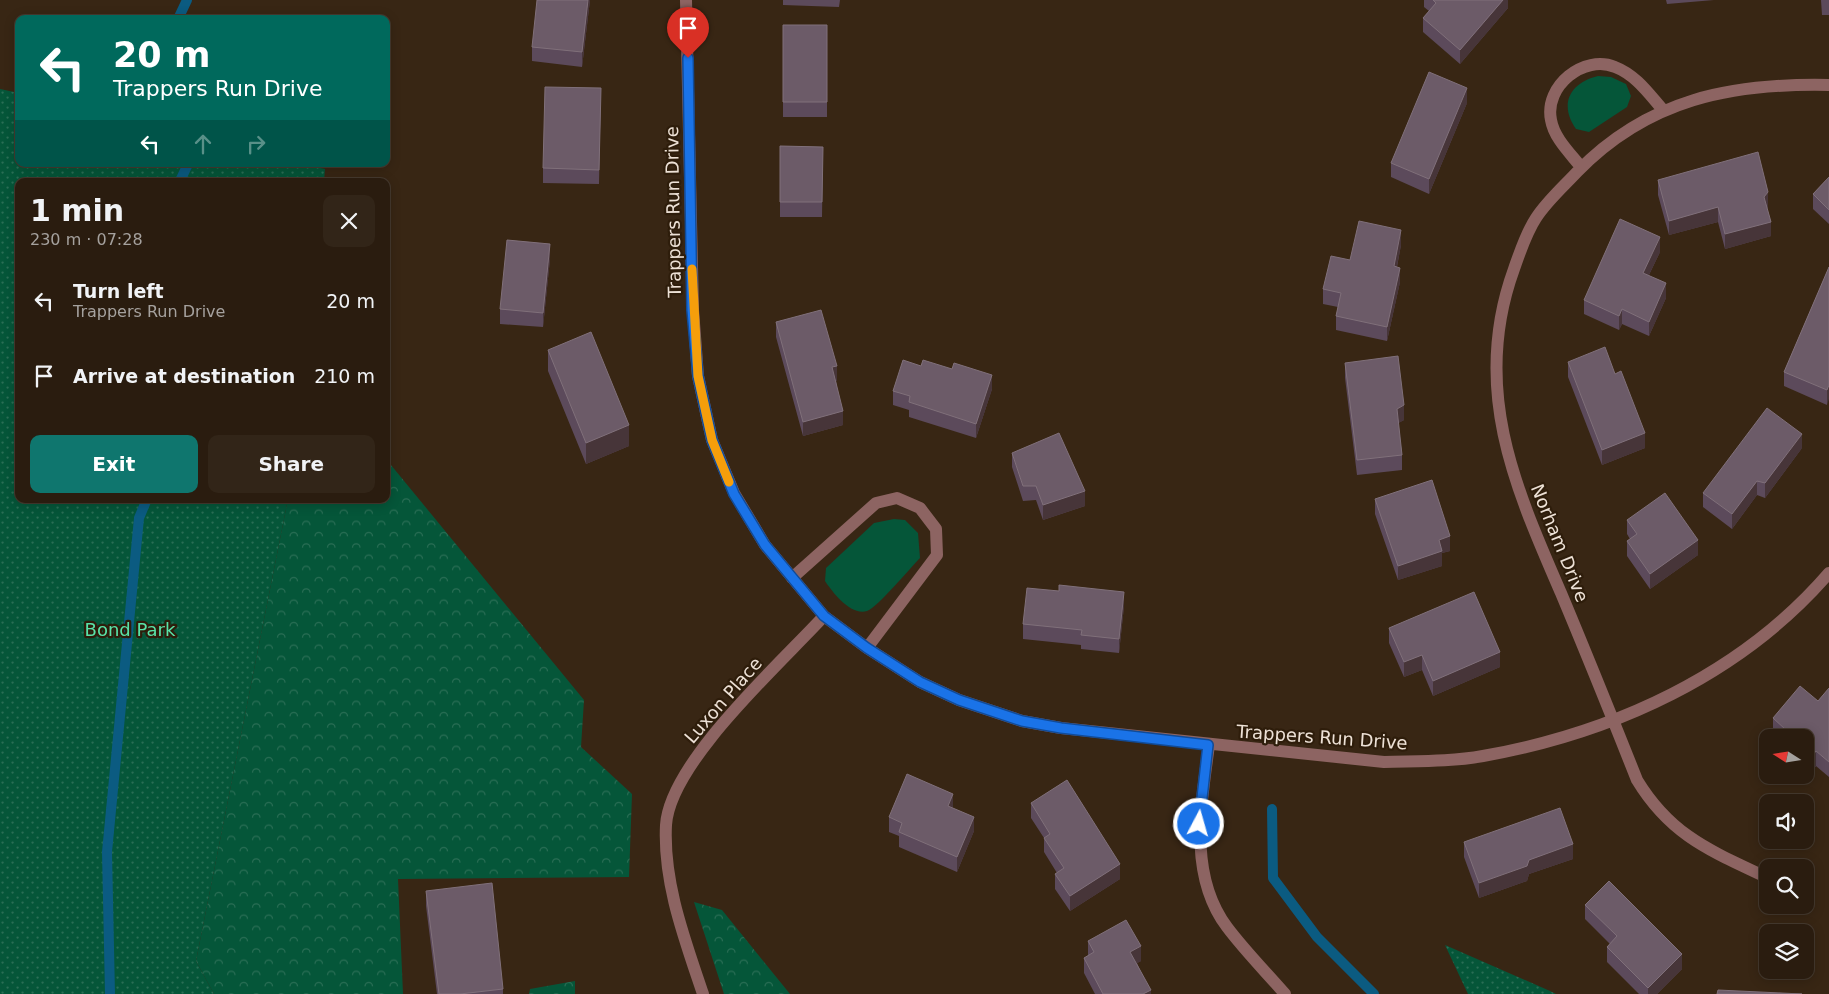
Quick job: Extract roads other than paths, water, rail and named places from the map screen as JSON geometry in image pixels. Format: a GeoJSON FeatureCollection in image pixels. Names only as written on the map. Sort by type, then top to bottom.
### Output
{"type":"FeatureCollection","features":[{"type":"Feature","properties":{"kind":"street","name":"Trappers Run Drive"},"geometry":{"type":"LineString","coordinates":[[686,0],[692,310],[698,376],[712,440],[734,494],[765,545],[824,616],[867,648],[920,682],[959,700],[1022,721],[1061,728],[1375,762],[1437,761],[1482,757],[1557,739],[1614,720],[1674,694],[1719,669],[1813,592],[1829,573]]}},
{"type":"Feature","properties":{"kind":"street"},"geometry":{"type":"LineString","coordinates":[[1581,167],[1553,129],[1550,118],[1551,104],[1555,93],[1563,80],[1573,73],[1585,66],[1613,66],[1637,81],[1663,110]]}},
{"type":"Feature","properties":{"kind":"street","name":"Norham Drive"},"geometry":{"type":"LineString","coordinates":[[1759,874],[1703,847],[1662,816],[1637,780],[1521,495],[1504,440],[1497,398],[1495,360],[1499,319],[1516,261],[1535,219],[1581,167],[1622,134],[1663,110],[1697,97],[1737,88],[1766,85],[1829,85]]}},
{"type":"Feature","properties":{"kind":"street"},"geometry":{"type":"LineString","coordinates":[[792,578],[876,503],[897,498],[920,508],[936,529],[937,555],[867,648]]}},
{"type":"Feature","properties":{"kind":"street","name":"Luxon Place"},"geometry":{"type":"LineString","coordinates":[[704,994],[679,921],[668,867],[666,824],[671,802],[682,779],[710,738],[824,616]]}},
{"type":"Feature","properties":{"kind":"street"},"geometry":{"type":"LineString","coordinates":[[1208,745],[1199,824],[1200,848],[1206,880],[1215,906],[1226,927],[1285,994]]}},
{"type":"Feature","properties":{"kind":"waterway"},"geometry":{"type":"LineString","coordinates":[[180,15],[187,0]]}},
{"type":"Feature","properties":{"kind":"waterway"},"geometry":{"type":"LineString","coordinates":[[181,178],[187,167]]}},
{"type":"Feature","properties":{"kind":"waterway"},"geometry":{"type":"LineString","coordinates":[[110,994],[107,852],[139,518],[145,503]]}},
{"type":"Feature","properties":{"kind":"waterway"},"geometry":{"type":"LineString","coordinates":[[1272,809],[1273,878],[1317,937],[1374,994]]}},
{"type":"Feature","properties":{"kind":"park label","name":"Bond Park"},"geometry":{"type":"Point","coordinates":[130,629]}}]}
